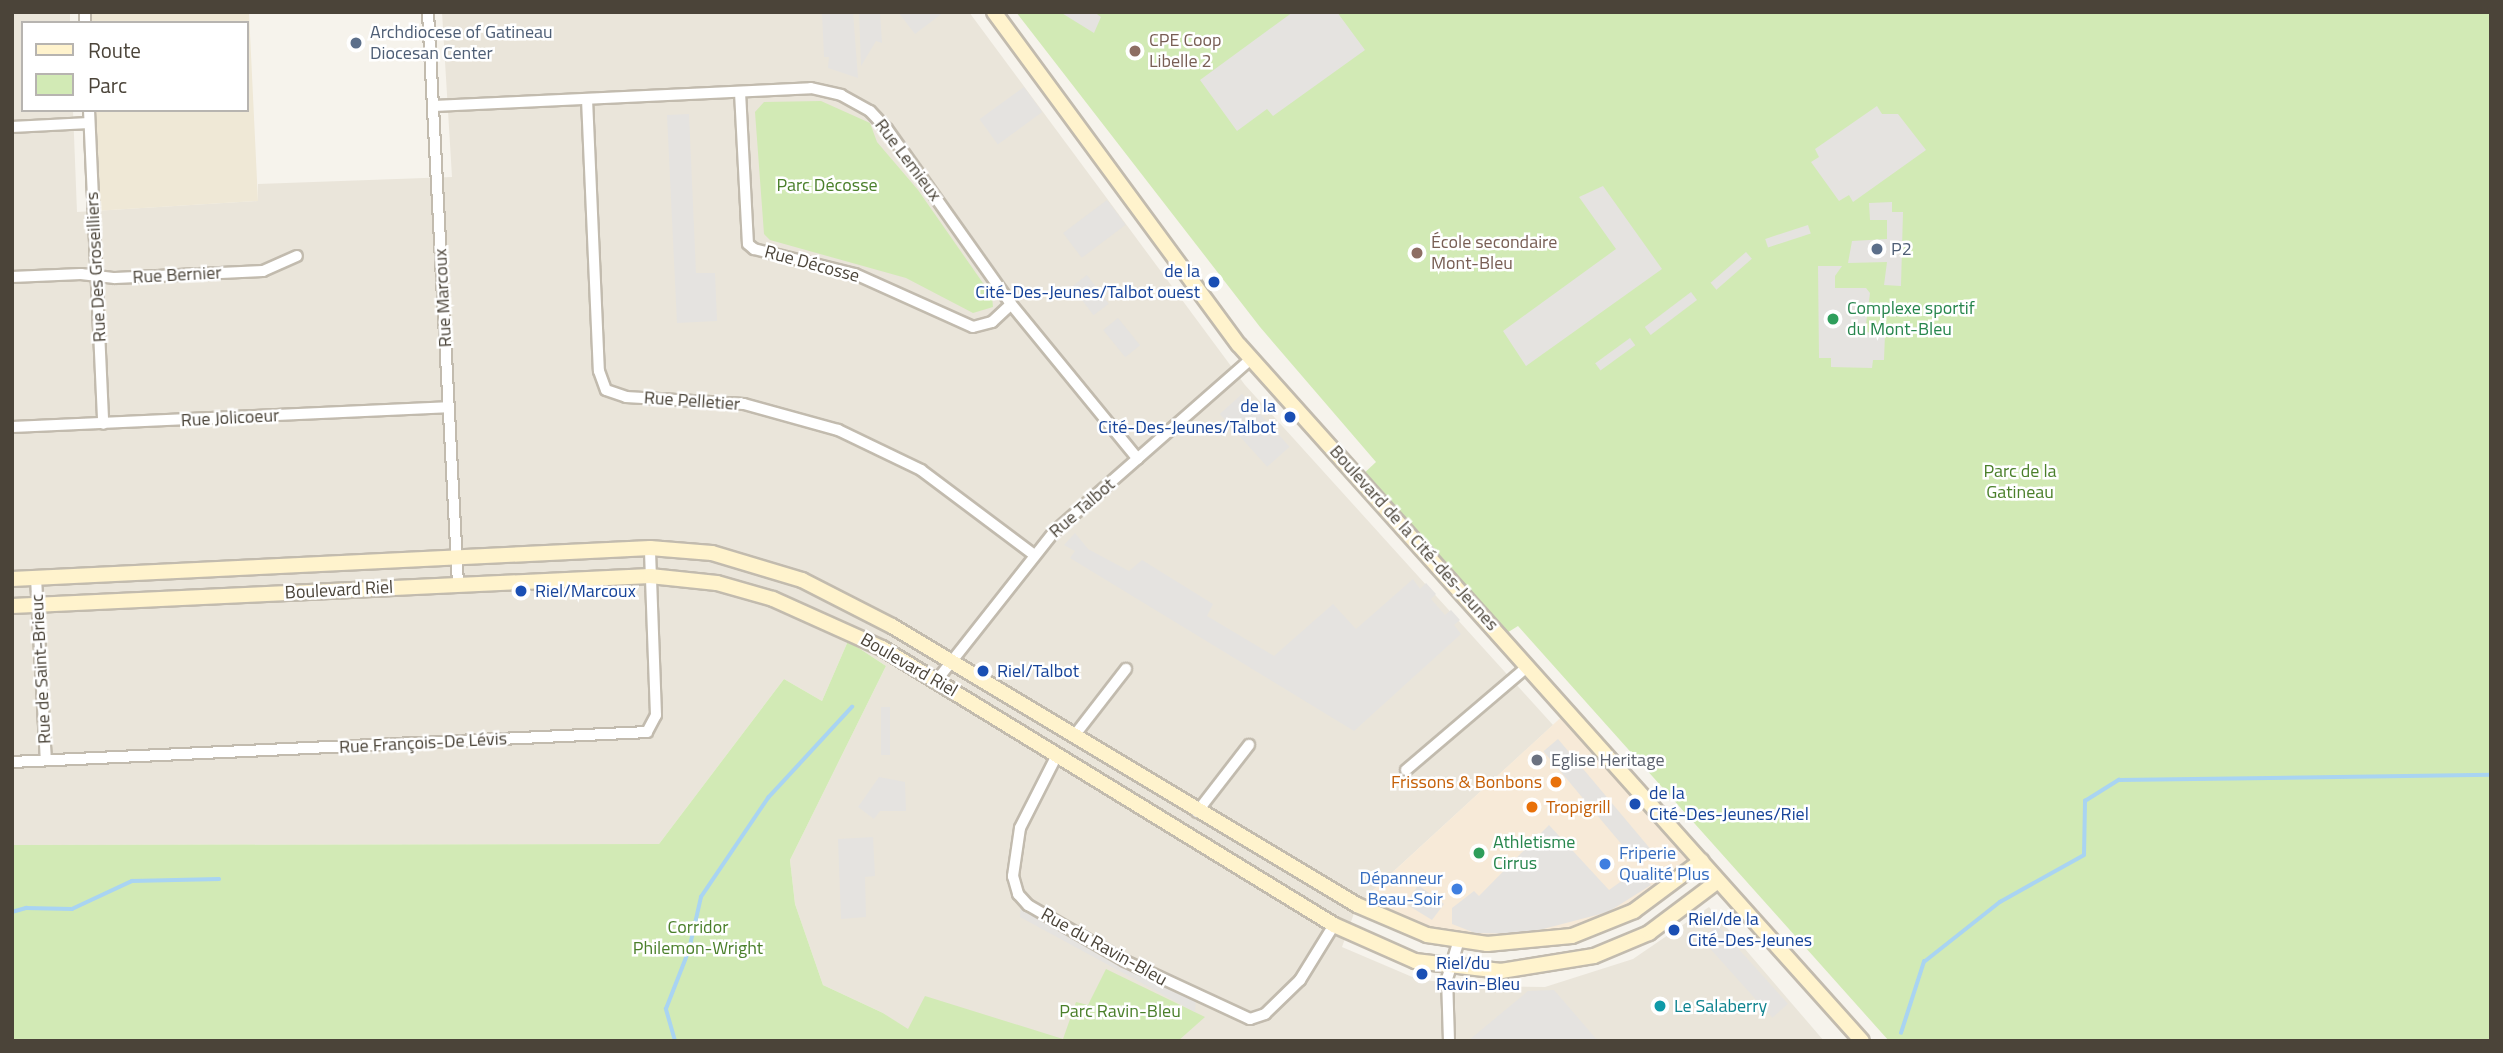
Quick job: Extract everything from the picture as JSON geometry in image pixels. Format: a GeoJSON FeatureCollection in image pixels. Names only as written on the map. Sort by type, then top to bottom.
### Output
{"type":"FeatureCollection","features":[{"type":"Feature","properties":{"kind":"street","name":"Rue Marcoux"},"geometry":{"type":"LineString","coordinates":[[428,12],[458,584]]}},
{"type":"Feature","properties":{"kind":"street","name":"Boulevard de la Cité-des-Jeunes"},"geometry":{"type":"LineString","coordinates":[[994,12],[1251,359],[1862,1041]]}},
{"type":"Feature","properties":{"kind":"street","name":"Rue Lemieux"},"geometry":{"type":"LineString","coordinates":[[434,106],[820,89],[870,111],[1011,304],[1138,459]]}},
{"type":"Feature","properties":{"kind":"street","name":"Rue Décosse"},"geometry":{"type":"LineString","coordinates":[[740,92],[748,244],[754,249],[855,274],[973,327],[992,322],[1011,304]]}},
{"type":"Feature","properties":{"kind":"street","name":"Rue Pelletier"},"geometry":{"type":"LineString","coordinates":[[587,99],[600,371],[606,390],[626,397],[744,404],[838,430],[921,470],[1032,554]]}},
{"type":"Feature","properties":{"kind":"street","name":"Rue Des Groseilliers"},"geometry":{"type":"LineString","coordinates":[[89,112],[103,424]]}},
{"type":"Feature","properties":{"kind":"street"},"geometry":{"type":"LineString","coordinates":[[12,127],[89,123]]}},
{"type":"Feature","properties":{"kind":"street","name":"Rue Bernier"},"geometry":{"type":"LineString","coordinates":[[12,276],[263,271],[298,256]]}},
{"type":"Feature","properties":{"kind":"street","name":"Rue Talbot"},"geometry":{"type":"LineString","coordinates":[[937,680],[1032,554],[1251,359]]}},
{"type":"Feature","properties":{"kind":"street","name":"Rue Jolicoeur"},"geometry":{"type":"LineString","coordinates":[[12,428],[448,407]]}},
{"type":"Feature","properties":{"kind":"street","name":"Boulevard Riel"},"geometry":{"type":"LineString","coordinates":[[12,579],[650,548],[712,553],[775,569],[834,595],[951,660],[1197,812],[1373,914],[1458,942],[1529,943],[1592,930],[1651,901],[1701,861]]}},
{"type":"Feature","properties":{"kind":"street","name":"Rue François-De Lévis"},"geometry":{"type":"LineString","coordinates":[[12,762],[647,732],[656,715],[650,548]]}},
{"type":"Feature","properties":{"kind":"street","name":"Boulevard Riel"},"geometry":{"type":"LineString","coordinates":[[12,606],[650,576],[717,583],[773,599],[883,648],[1334,925],[1390,952],[1449,968],[1532,969],[1594,956],[1649,933],[1718,881]]}},
{"type":"Feature","properties":{"kind":"street","name":"Rue de Saint-Brieuc"},"geometry":{"type":"LineString","coordinates":[[36,578],[46,760]]}},
{"type":"Feature","properties":{"kind":"street"},"geometry":{"type":"LineString","coordinates":[[1406,770],[1528,666]]}},
{"type":"Feature","properties":{"kind":"street"},"geometry":{"type":"LineString","coordinates":[[1074,736],[1126,669]]}},
{"type":"Feature","properties":{"kind":"street"},"geometry":{"type":"LineString","coordinates":[[1197,812],[1249,745]]}},
{"type":"Feature","properties":{"kind":"street","name":"Rue du Ravin-Bleu"},"geometry":{"type":"LineString","coordinates":[[1057,755],[1020,828],[1013,876],[1018,894],[1028,905],[1125,961],[1250,1019],[1265,1014],[1300,980],[1334,925]]}},
{"type":"Feature","properties":{"kind":"street"},"geometry":{"type":"LineString","coordinates":[[1448,1041],[1449,968],[1458,942]]}},
{"type":"Feature","properties":{"kind":"shaded area"},"geometry":{"type":"Polygon","coordinates":[[[12,12],[70,12],[70,21],[21,21],[21,112],[73,112],[77,212],[258,201],[258,184],[452,177],[442,12],[969,12],[1245,385],[1553,725],[1357,905],[1342,947],[1417,979],[1473,986],[1545,987],[1633,959],[1709,907],[1824,1041],[1064,1041],[908,1030],[883,1013],[823,985],[795,904],[790,860],[886,666],[848,641],[822,701],[784,679],[659,844],[12,845],[12,12]]]}},
{"type":"Feature","properties":{"kind":"shaded area"},"geometry":{"type":"Polygon","coordinates":[[[84,12],[249,12],[258,201],[94,211],[89,112],[248,112],[248,21],[85,21],[84,12]]]}},
{"type":"Feature","properties":{"kind":"shaded area"},"geometry":{"type":"Polygon","coordinates":[[[853,12],[858,78],[828,68],[829,57],[824,57],[822,13],[853,12]]]}},
{"type":"Feature","properties":{"kind":"shaded area"},"geometry":{"type":"Polygon","coordinates":[[[859,12],[880,12],[882,43],[876,41],[861,66],[859,12]]]}},
{"type":"Feature","properties":{"kind":"shaded area"},"geometry":{"type":"Polygon","coordinates":[[[898,12],[944,12],[915,34],[898,12]]]}},
{"type":"Feature","properties":{"kind":"shaded area"},"geometry":{"type":"Polygon","coordinates":[[[1060,12],[1094,12],[1101,17],[1094,33],[1060,12]]]}},
{"type":"Feature","properties":{"kind":"shaded area"},"geometry":{"type":"Polygon","coordinates":[[[1293,12],[1337,12],[1365,50],[1273,116],[1267,109],[1237,131],[1200,80],[1293,12]]]}},
{"type":"Feature","properties":{"kind":"shaded area"},"geometry":{"type":"Polygon","coordinates":[[[1024,87],[1042,112],[998,144],[980,119],[1024,87]]]}},
{"type":"Feature","properties":{"kind":"shaded area"},"geometry":{"type":"Polygon","coordinates":[[[1877,106],[1882,114],[1898,114],[1926,150],[1853,202],[1849,195],[1839,201],[1811,162],[1819,157],[1815,149],[1877,106]]]}},
{"type":"Feature","properties":{"kind":"shaded area"},"geometry":{"type":"Polygon","coordinates":[[[689,114],[696,273],[715,273],[717,321],[677,323],[667,115],[689,114]]]}},
{"type":"Feature","properties":{"kind":"shaded area"},"geometry":{"type":"Polygon","coordinates":[[[1603,186],[1662,269],[1526,366],[1503,331],[1616,249],[1579,197],[1603,186]]]}},
{"type":"Feature","properties":{"kind":"shaded area"},"geometry":{"type":"Polygon","coordinates":[[[1107,200],[1126,225],[1082,258],[1063,233],[1107,200]]]}},
{"type":"Feature","properties":{"kind":"shaded area","name":"P2"},"geometry":{"type":"Polygon","coordinates":[[[1892,202],[1892,212],[1903,212],[1901,286],[1884,285],[1887,262],[1848,263],[1852,241],[1887,239],[1887,220],[1870,220],[1869,203],[1892,202]]]}},
{"type":"Feature","properties":{"kind":"shaded area"},"geometry":{"type":"Polygon","coordinates":[[[1808,225],[1811,234],[1768,247],[1765,239],[1808,225]]]}},
{"type":"Feature","properties":{"kind":"shaded area"},"geometry":{"type":"Polygon","coordinates":[[[1746,252],[1752,259],[1716,290],[1711,283],[1746,252]]]}},
{"type":"Feature","properties":{"kind":"shaded area"},"geometry":{"type":"Polygon","coordinates":[[[1818,266],[1842,266],[1835,276],[1835,288],[1866,288],[1870,293],[1865,332],[1885,334],[1884,360],[1873,360],[1872,368],[1831,367],[1831,358],[1819,358],[1818,266]]]}},
{"type":"Feature","properties":{"kind":"shaded area"},"geometry":{"type":"Polygon","coordinates":[[[1087,275],[1109,304],[1093,315],[1072,286],[1087,275]]]}},
{"type":"Feature","properties":{"kind":"shaded area"},"geometry":{"type":"Polygon","coordinates":[[[1691,292],[1697,300],[1651,335],[1645,327],[1691,292]]]}},
{"type":"Feature","properties":{"kind":"shaded area"},"geometry":{"type":"Polygon","coordinates":[[[1118,318],[1140,345],[1125,357],[1103,330],[1118,318]]]}},
{"type":"Feature","properties":{"kind":"shaded area"},"geometry":{"type":"Polygon","coordinates":[[[1630,338],[1635,345],[1601,371],[1595,363],[1630,338]]]}},
{"type":"Feature","properties":{"kind":"shaded area"},"geometry":{"type":"Polygon","coordinates":[[[1242,394],[1290,447],[1267,467],[1220,414],[1242,394]]]}},
{"type":"Feature","properties":{"kind":"shaded area"},"geometry":{"type":"Polygon","coordinates":[[[1075,533],[1088,549],[1129,571],[1142,560],[1213,604],[1207,616],[1274,656],[1333,604],[1356,629],[1413,579],[1420,589],[1426,583],[1436,594],[1431,599],[1445,615],[1451,610],[1460,620],[1454,625],[1461,634],[1354,731],[1070,558],[1075,551],[1064,545],[1075,533]]]}},
{"type":"Feature","properties":{"kind":"shaded area"},"geometry":{"type":"Polygon","coordinates":[[[881,707],[890,707],[890,755],[881,755],[881,707]]]}},
{"type":"Feature","properties":{"kind":"shaded area"},"geometry":{"type":"Polygon","coordinates":[[[1569,710],[1701,861],[1592,930],[1458,942],[1357,905],[1569,710]]]}},
{"type":"Feature","properties":{"kind":"shaded area"},"geometry":{"type":"Polygon","coordinates":[[[1558,739],[1653,852],[1639,865],[1543,751],[1558,739]]]}},
{"type":"Feature","properties":{"kind":"shaded area"},"geometry":{"type":"Polygon","coordinates":[[[879,777],[905,782],[906,811],[880,811],[874,819],[858,807],[879,777]]]}},
{"type":"Feature","properties":{"kind":"shaded area"},"geometry":{"type":"Polygon","coordinates":[[[1549,825],[1609,890],[1637,870],[1651,885],[1608,912],[1524,934],[1475,933],[1452,924],[1452,908],[1474,891],[1479,896],[1549,825]]]}},
{"type":"Feature","properties":{"kind":"shaded area"},"geometry":{"type":"Polygon","coordinates":[[[873,837],[875,876],[865,877],[866,917],[841,919],[838,839],[873,837]]]}},
{"type":"Feature","properties":{"kind":"shaded area"},"geometry":{"type":"Polygon","coordinates":[[[1418,885],[1444,904],[1432,920],[1406,904],[1418,885]]]}},
{"type":"Feature","properties":{"kind":"shaded area"},"geometry":{"type":"Polygon","coordinates":[[[1021,899],[1196,996],[1195,1012],[1020,917],[1021,899]]]}},
{"type":"Feature","properties":{"kind":"shaded area"},"geometry":{"type":"Polygon","coordinates":[[[1717,925],[1788,1004],[1772,1018],[1701,939],[1717,925]]]}},
{"type":"Feature","properties":{"kind":"shaded area"},"geometry":{"type":"Polygon","coordinates":[[[1554,990],[1598,1041],[1468,1041],[1528,991],[1554,990]]]}},
{"type":"Feature","properties":{"kind":"green space","name":"Parc de la Gatineau"},"geometry":{"type":"Polygon","coordinates":[[[1016,12],[2491,12],[2491,1041],[1889,1041],[1518,626],[1502,636],[1360,477],[1376,462],[1260,327],[1016,12]]]}},
{"type":"Feature","properties":{"kind":"green space","name":"Parc Décosse"},"geometry":{"type":"Polygon","coordinates":[[[821,101],[870,123],[877,142],[918,190],[992,296],[993,307],[973,313],[906,278],[770,240],[764,234],[755,112],[764,102],[821,101]]]}},
{"type":"Feature","properties":{"kind":"green space","name":"Corridor Philemon-Wright"},"geometry":{"type":"Polygon","coordinates":[[[848,641],[886,666],[790,860],[795,904],[823,985],[883,1013],[908,1029],[925,996],[1063,1039],[1076,1002],[1088,1005],[1106,969],[1205,1017],[1178,1041],[12,1041],[12,845],[659,844],[784,679],[822,701],[848,641]]]}},
{"type":"Feature","properties":{"kind":"waterway"},"geometry":{"type":"LineString","coordinates":[[675,1041],[666,1009],[689,950],[701,897],[768,798],[852,707]]}},
{"type":"Feature","properties":{"kind":"waterway"},"geometry":{"type":"LineString","coordinates":[[1901,1033],[1924,962],[2000,902],[2084,855],[2085,801],[2119,780],[2491,775]]}},
{"type":"Feature","properties":{"kind":"waterway"},"geometry":{"type":"LineString","coordinates":[[12,912],[26,908],[72,909],[132,881],[219,879]]}},
{"type":"Feature","properties":{"kind":"place","name":"Archdiocese of Gatineau Diocesan Center"},"geometry":{"type":"Point","coordinates":[356,43]}},
{"type":"Feature","properties":{"kind":"place","name":"CPE Coop Libelle 2"},"geometry":{"type":"Point","coordinates":[1135,51]}},
{"type":"Feature","properties":{"kind":"place","name":"P2"},"geometry":{"type":"Point","coordinates":[1877,249]}},
{"type":"Feature","properties":{"kind":"place","name":"École secondaire Mont-Bleu"},"geometry":{"type":"Point","coordinates":[1417,253]}},
{"type":"Feature","properties":{"kind":"place","name":"de la Cité-Des-Jeunes/Talbot ouest"},"geometry":{"type":"Point","coordinates":[1214,282]}},
{"type":"Feature","properties":{"kind":"place","name":"Complexe sportif du Mont-Bleu"},"geometry":{"type":"Point","coordinates":[1833,319]}},
{"type":"Feature","properties":{"kind":"place","name":"de la Cité-Des-Jeunes/Talbot"},"geometry":{"type":"Point","coordinates":[1290,417]}},
{"type":"Feature","properties":{"kind":"place","name":"Riel/Marcoux"},"geometry":{"type":"Point","coordinates":[521,591]}},
{"type":"Feature","properties":{"kind":"place","name":"Riel/Talbot"},"geometry":{"type":"Point","coordinates":[983,671]}},
{"type":"Feature","properties":{"kind":"place","name":"Eglise Heritage"},"geometry":{"type":"Point","coordinates":[1537,760]}},
{"type":"Feature","properties":{"kind":"place","name":"Frissons & Bonbons"},"geometry":{"type":"Point","coordinates":[1556,782]}},
{"type":"Feature","properties":{"kind":"place","name":"de la Cité-Des-Jeunes/Riel"},"geometry":{"type":"Point","coordinates":[1635,804]}},
{"type":"Feature","properties":{"kind":"place","name":"Tropigrill"},"geometry":{"type":"Point","coordinates":[1532,807]}},
{"type":"Feature","properties":{"kind":"place","name":"Athletisme Cirrus"},"geometry":{"type":"Point","coordinates":[1479,853]}},
{"type":"Feature","properties":{"kind":"place","name":"Friperie Qualité Plus"},"geometry":{"type":"Point","coordinates":[1605,864]}},
{"type":"Feature","properties":{"kind":"place","name":"Dépanneur Beau-Soir"},"geometry":{"type":"Point","coordinates":[1457,889]}},
{"type":"Feature","properties":{"kind":"place","name":"Riel/de la Cité-Des-Jeunes"},"geometry":{"type":"Point","coordinates":[1674,930]}},
{"type":"Feature","properties":{"kind":"place","name":"Riel/du Ravin-Bleu"},"geometry":{"type":"Point","coordinates":[1422,974]}},
{"type":"Feature","properties":{"kind":"place","name":"Le Salaberry"},"geometry":{"type":"Point","coordinates":[1660,1006]}},
{"type":"Feature","properties":{"kind":"park label","name":"Parc Ravin-Bleu"},"geometry":{"type":"Point","coordinates":[1120,1011]}}]}
